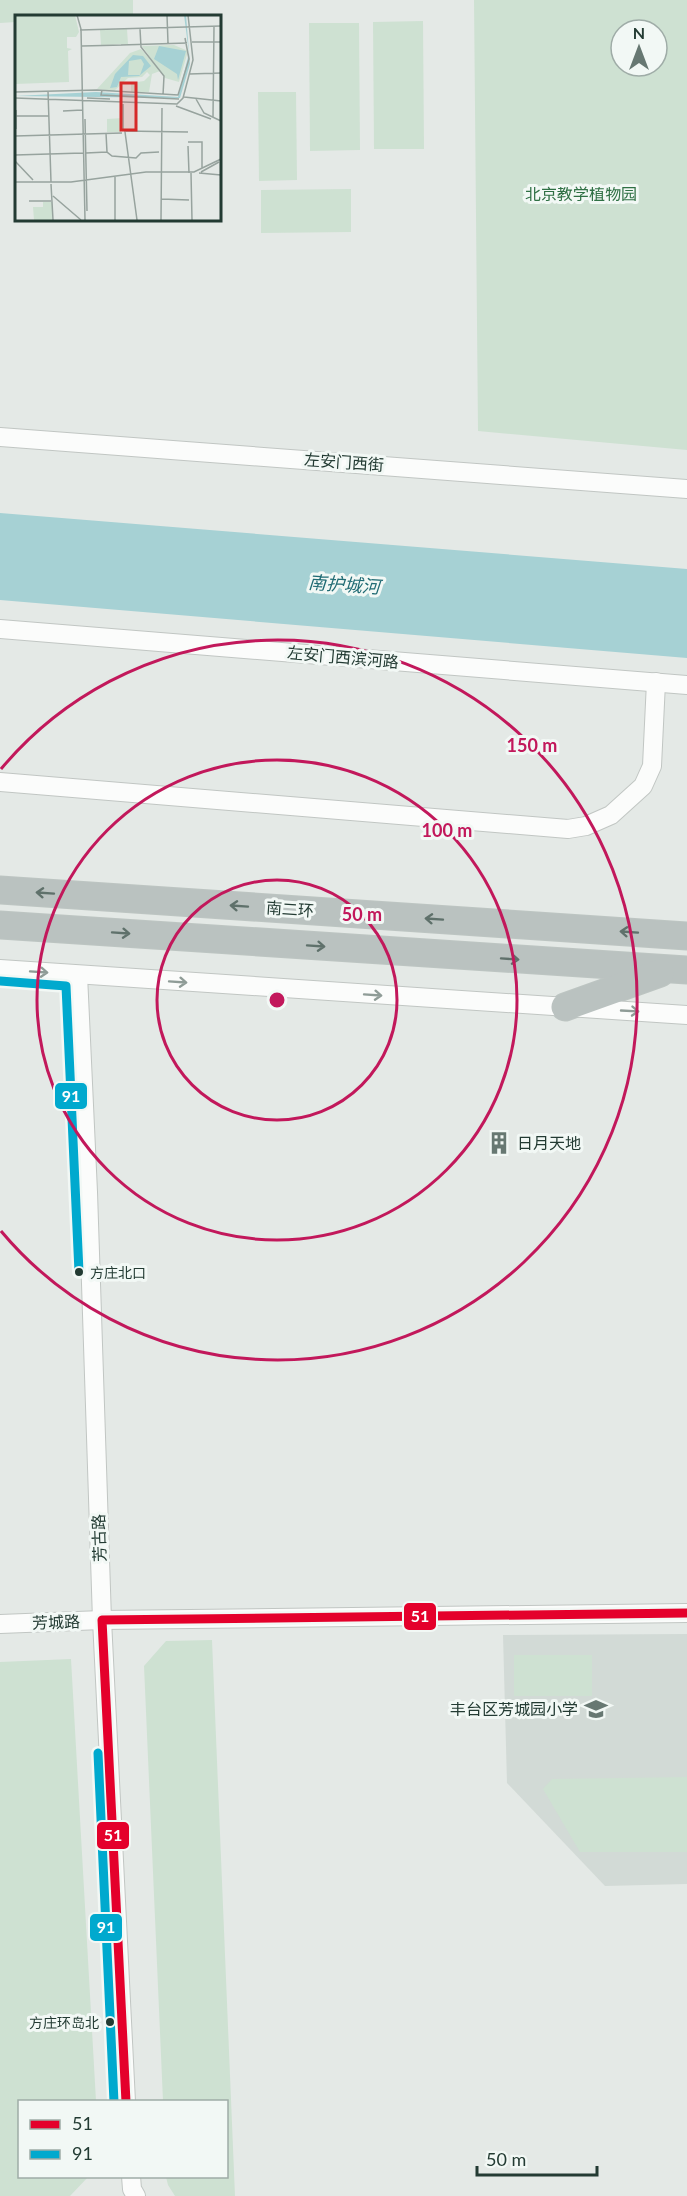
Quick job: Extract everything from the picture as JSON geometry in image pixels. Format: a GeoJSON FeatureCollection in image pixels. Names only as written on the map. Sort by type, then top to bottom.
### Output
{"type":"FeatureCollection","features":[{"type":"Feature","properties":{"kind":"highway","name":"南二环"},"geometry":{"type":"LineString","coordinates":[[0,890],[687,936]]}},
{"type":"Feature","properties":{"kind":"highway"},"geometry":{"type":"LineString","coordinates":[[0,925],[679,970]]}},
{"type":"Feature","properties":{"kind":"highway"},"geometry":{"type":"LineString","coordinates":[[565,1007],[679,970]]}},
{"type":"Feature","properties":{"kind":"street","name":"左安门西街"},"geometry":{"type":"LineString","coordinates":[[0,437],[687,489]]}},
{"type":"Feature","properties":{"kind":"street","name":"左安门西滨河路"},"geometry":{"type":"LineString","coordinates":[[0,629],[687,685]]}},
{"type":"Feature","properties":{"kind":"street"},"geometry":{"type":"LineString","coordinates":[[0,782],[568,829],[586,826],[611,815],[643,786],[652,766],[656,682]]}},
{"type":"Feature","properties":{"kind":"street"},"geometry":{"type":"LineString","coordinates":[[0,969],[687,1015]]}},
{"type":"Feature","properties":{"kind":"street","name":"芳古路"},"geometry":{"type":"LineString","coordinates":[[78,975],[88,1192],[102,1620],[126,2100]]}},
{"type":"Feature","properties":{"kind":"street","name":"芳城路"},"geometry":{"type":"LineString","coordinates":[[0,1624],[102,1620],[687,1612]]}},
{"type":"Feature","properties":{"kind":"shaded area","name":"丰台区芳城园小学"},"geometry":{"type":"Polygon","coordinates":[[[687,1634],[687,1884],[605,1886],[507,1783],[503,1635],[687,1634]]]}},
{"type":"Feature","properties":{"kind":"green space"},"geometry":{"type":"Polygon","coordinates":[[[0,0],[133,0],[133,15],[15,15],[15,22],[0,23],[0,0]]]}},
{"type":"Feature","properties":{"kind":"green space","name":"北京教学植物园"},"geometry":{"type":"Polygon","coordinates":[[[474,0],[687,0],[687,450],[478,431],[474,0]]]}},
{"type":"Feature","properties":{"kind":"green space"},"geometry":{"type":"Polygon","coordinates":[[[423,21],[424,149],[374,149],[373,22],[423,21]]]}},
{"type":"Feature","properties":{"kind":"green space"},"geometry":{"type":"Polygon","coordinates":[[[309,23],[359,23],[360,150],[310,151],[309,23]]]}},
{"type":"Feature","properties":{"kind":"green space"},"geometry":{"type":"Polygon","coordinates":[[[258,92],[296,92],[297,180],[259,181],[258,92]]]}},
{"type":"Feature","properties":{"kind":"green space"},"geometry":{"type":"Polygon","coordinates":[[[351,189],[351,232],[261,233],[261,190],[351,189]]]}},
{"type":"Feature","properties":{"kind":"green space"},"geometry":{"type":"Polygon","coordinates":[[[212,1640],[235,2196],[175,2196],[166,2178],[228,2178],[228,2100],[163,2100],[144,1666],[166,1641],[212,1640]]]}},
{"type":"Feature","properties":{"kind":"green space"},"geometry":{"type":"Polygon","coordinates":[[[514,1655],[592,1655],[592,1696],[514,1696],[514,1655]]]}},
{"type":"Feature","properties":{"kind":"green space"},"geometry":{"type":"Polygon","coordinates":[[[71,1659],[96,2100],[18,2100],[18,2178],[87,2178],[70,2196],[0,2196],[0,1662],[71,1659]]]}},
{"type":"Feature","properties":{"kind":"green space"},"geometry":{"type":"Polygon","coordinates":[[[687,1777],[687,1852],[580,1852],[543,1789],[552,1779],[687,1777]]]}},
{"type":"Feature","properties":{"kind":"water","name":"南护城河"},"geometry":{"type":"Polygon","coordinates":[[[0,513],[687,569],[687,658],[0,600],[0,513]]]}},
{"type":"Feature","properties":{"kind":"transit line","name":"91"},"geometry":{"type":"LineString","coordinates":[[0,981],[66,986],[79,1272]]}},
{"type":"Feature","properties":{"kind":"transit line","name":"51"},"geometry":{"type":"LineString","coordinates":[[126,2100],[102,1620],[687,1613]]}},
{"type":"Feature","properties":{"kind":"transit line","name":"91"},"geometry":{"type":"LineString","coordinates":[[98,1753],[114,2100]]}},
{"type":"Feature","properties":{"kind":"place","name":"日月天地"},"geometry":{"type":"Point","coordinates":[499,1143]}},
{"type":"Feature","properties":{"kind":"place","name":"方庄北口"},"geometry":{"type":"Point","coordinates":[79,1272]}},
{"type":"Feature","properties":{"kind":"place","name":"丰台区芳城园小学"},"geometry":{"type":"Point","coordinates":[596,1709]}},
{"type":"Feature","properties":{"kind":"place","name":"方庄环岛北"},"geometry":{"type":"Point","coordinates":[110,2022]}}]}
